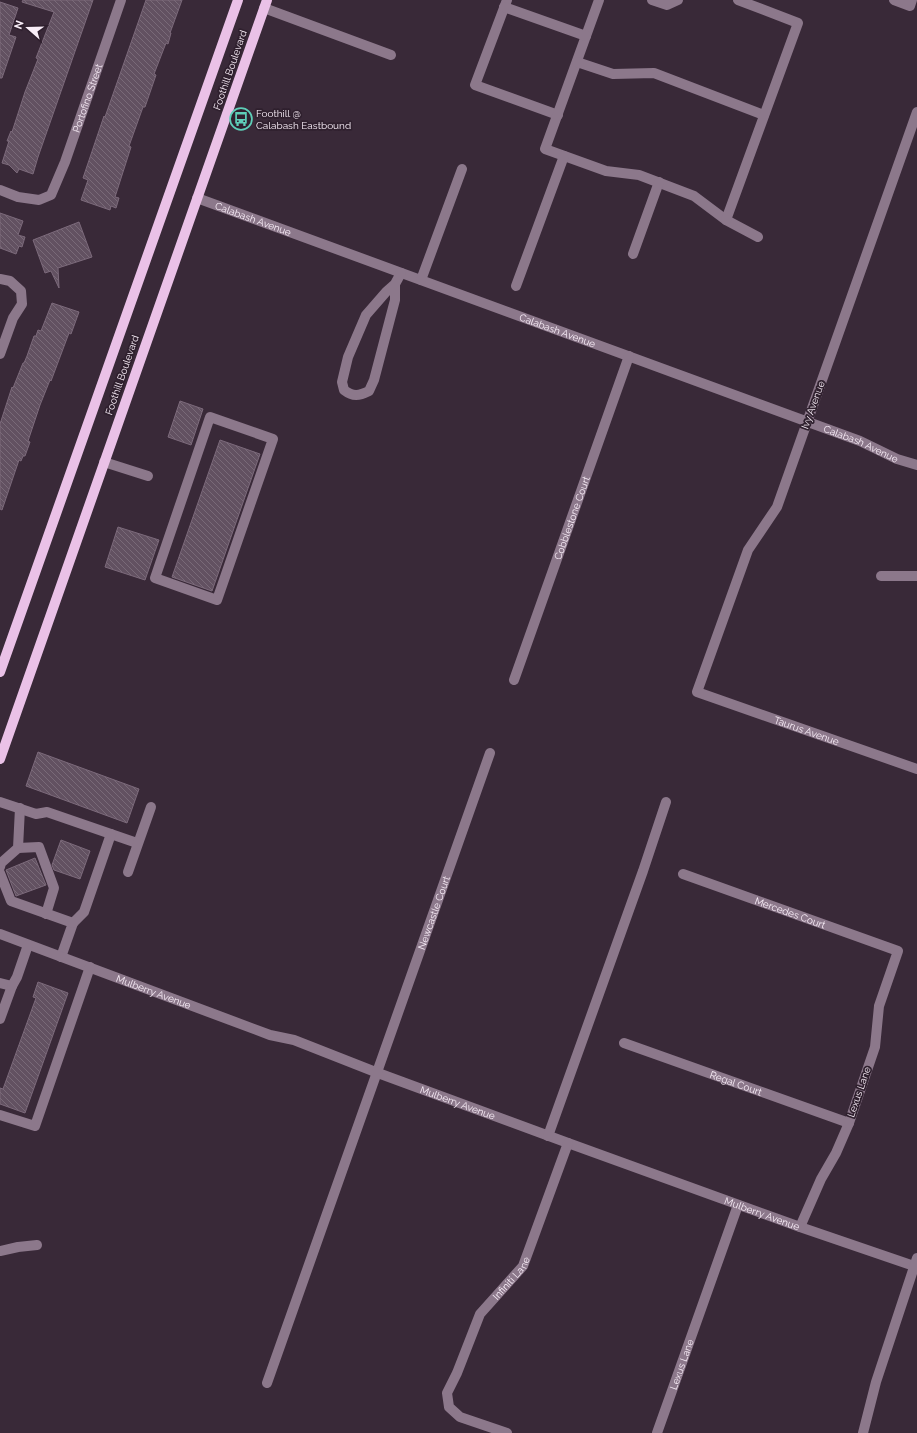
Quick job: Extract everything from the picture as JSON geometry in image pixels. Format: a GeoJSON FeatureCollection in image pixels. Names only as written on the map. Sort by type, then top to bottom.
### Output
{"type":"FeatureCollection","features":[{"type":"Feature","properties":{"kind":"main road","name":"Foothill Boulevard"},"geometry":{"type":"LineString","coordinates":[[0,672],[238,0]]}},
{"type":"Feature","properties":{"kind":"main road","name":"Foothill Boulevard"},"geometry":{"type":"LineString","coordinates":[[0,759],[266,4]]}},
{"type":"Feature","properties":{"kind":"street","name":"Portofino Street"},"geometry":{"type":"LineString","coordinates":[[0,190],[18,197],[39,200],[51,195],[121,0]]}},
{"type":"Feature","properties":{"kind":"street"},"geometry":{"type":"LineString","coordinates":[[599,0],[545,149],[606,171],[639,175],[694,196],[726,220],[758,237]]}},
{"type":"Feature","properties":{"kind":"street"},"geometry":{"type":"LineString","coordinates":[[652,0],[667,4],[678,0]]}},
{"type":"Feature","properties":{"kind":"street"},"geometry":{"type":"LineString","coordinates":[[726,220],[798,22],[738,0]]}},
{"type":"Feature","properties":{"kind":"street"},"geometry":{"type":"LineString","coordinates":[[894,0],[910,6],[912,0]]}},
{"type":"Feature","properties":{"kind":"street"},"geometry":{"type":"LineString","coordinates":[[266,4],[391,55]]}},
{"type":"Feature","properties":{"kind":"street"},"geometry":{"type":"LineString","coordinates":[[558,115],[475,85],[506,4],[586,36]]}},
{"type":"Feature","properties":{"kind":"street"},"geometry":{"type":"LineString","coordinates":[[577,62],[613,74],[654,73],[764,116]]}},
{"type":"Feature","properties":{"kind":"street","name":"Ivy Avenue"},"geometry":{"type":"LineString","coordinates":[[697,692],[748,550],[777,507],[917,112]]}},
{"type":"Feature","properties":{"kind":"street"},"geometry":{"type":"LineString","coordinates":[[516,286],[564,156]]}},
{"type":"Feature","properties":{"kind":"street"},"geometry":{"type":"LineString","coordinates":[[421,280],[462,169]]}},
{"type":"Feature","properties":{"kind":"street"},"geometry":{"type":"LineString","coordinates":[[633,254],[658,182]]}},
{"type":"Feature","properties":{"kind":"street","name":"Calabash Avenue"},"geometry":{"type":"LineString","coordinates":[[197,198],[860,441],[898,459],[917,465]]}},
{"type":"Feature","properties":{"kind":"street"},"geometry":{"type":"LineString","coordinates":[[395,284],[395,300],[374,380],[369,391],[359,396],[351,395],[344,390],[342,382],[348,356],[366,315],[395,284],[401,273]]}},
{"type":"Feature","properties":{"kind":"street"},"geometry":{"type":"LineString","coordinates":[[0,279],[10,281],[21,290],[22,304],[13,318],[0,354]]}},
{"type":"Feature","properties":{"kind":"street","name":"Cobblestone Court"},"geometry":{"type":"LineString","coordinates":[[514,680],[629,356]]}},
{"type":"Feature","properties":{"kind":"street"},"geometry":{"type":"LineString","coordinates":[[210,417],[273,439],[217,600],[154,578],[173,526],[210,417]]}},
{"type":"Feature","properties":{"kind":"street"},"geometry":{"type":"LineString","coordinates":[[104,462],[148,476]]}},
{"type":"Feature","properties":{"kind":"street"},"geometry":{"type":"LineString","coordinates":[[881,576],[917,576]]}},
{"type":"Feature","properties":{"kind":"street","name":"Taurus Avenue"},"geometry":{"type":"LineString","coordinates":[[697,692],[917,769]]}},
{"type":"Feature","properties":{"kind":"street","name":"Newcastle Court"},"geometry":{"type":"LineString","coordinates":[[268,1383],[490,753]]}},
{"type":"Feature","properties":{"kind":"street"},"geometry":{"type":"LineString","coordinates":[[0,802],[36,814],[47,812],[137,843]]}},
{"type":"Feature","properties":{"kind":"street"},"geometry":{"type":"LineString","coordinates":[[548,1136],[641,879],[666,802]]}},
{"type":"Feature","properties":{"kind":"street"},"geometry":{"type":"LineString","coordinates":[[128,872],[151,807]]}},
{"type":"Feature","properties":{"kind":"street"},"geometry":{"type":"LineString","coordinates":[[18,848],[20,808]]}},
{"type":"Feature","properties":{"kind":"street"},"geometry":{"type":"LineString","coordinates":[[61,957],[73,923],[84,912],[111,834]]}},
{"type":"Feature","properties":{"kind":"street"},"geometry":{"type":"LineString","coordinates":[[0,867],[1,863],[18,848],[39,847],[54,888],[46,914]]}},
{"type":"Feature","properties":{"kind":"street"},"geometry":{"type":"LineString","coordinates":[[0,873],[11,901],[73,923]]}},
{"type":"Feature","properties":{"kind":"street","name":"Mercedes Court"},"geometry":{"type":"LineString","coordinates":[[683,874],[898,951]]}},
{"type":"Feature","properties":{"kind":"street","name":"Mulberry Avenue"},"geometry":{"type":"LineString","coordinates":[[0,934],[270,1035],[294,1040],[568,1144],[800,1227],[916,1263]]}},
{"type":"Feature","properties":{"kind":"street"},"geometry":{"type":"LineString","coordinates":[[0,1019],[28,945]]}},
{"type":"Feature","properties":{"kind":"street","name":"Lexus Lane"},"geometry":{"type":"LineString","coordinates":[[800,1227],[821,1179],[836,1153],[849,1123],[875,1047],[879,1006],[898,951]]}},
{"type":"Feature","properties":{"kind":"street"},"geometry":{"type":"LineString","coordinates":[[0,1115],[35,1126],[90,967]]}},
{"type":"Feature","properties":{"kind":"street"},"geometry":{"type":"LineString","coordinates":[[0,983],[12,986]]}},
{"type":"Feature","properties":{"kind":"street","name":"Regal Court"},"geometry":{"type":"LineString","coordinates":[[624,1043],[849,1123]]}},
{"type":"Feature","properties":{"kind":"street","name":"Infiniti Lane"},"geometry":{"type":"LineString","coordinates":[[507,1433],[460,1418],[449,1407],[447,1393],[457,1373],[480,1314],[523,1266],[568,1144]]}},
{"type":"Feature","properties":{"kind":"street","name":"Lexus Lane"},"geometry":{"type":"LineString","coordinates":[[657,1433],[738,1205]]}},
{"type":"Feature","properties":{"kind":"street"},"geometry":{"type":"LineString","coordinates":[[0,1251],[37,1245]]}},
{"type":"Feature","properties":{"kind":"street"},"geometry":{"type":"LineString","coordinates":[[863,1433],[876,1382],[916,1263]]}},
{"type":"Feature","properties":{"kind":"building"},"geometry":{"type":"Polygon","coordinates":[[[23,0],[93,0],[33,174],[19,169],[17,173],[9,165],[2,163],[9,141],[7,141],[11,131],[12,132],[38,59],[36,58],[54,12],[22,2],[23,0]]]}},
{"type":"Feature","properties":{"kind":"building"},"geometry":{"type":"Polygon","coordinates":[[[146,0],[182,0],[170,33],[168,44],[166,43],[154,74],[156,75],[145,107],[143,107],[129,146],[131,147],[115,197],[119,198],[116,208],[111,206],[110,210],[81,200],[88,180],[83,178],[146,0]]]}},
{"type":"Feature","properties":{"kind":"building"},"geometry":{"type":"Polygon","coordinates":[[[0,2],[18,8],[9,35],[16,37],[2,78],[0,78],[0,2]]]}},
{"type":"Feature","properties":{"kind":"building"},"geometry":{"type":"Polygon","coordinates":[[[0,213],[23,221],[18,235],[25,237],[22,247],[19,246],[16,254],[0,248],[0,213]]]}},
{"type":"Feature","properties":{"kind":"building"},"geometry":{"type":"Polygon","coordinates":[[[79,222],[92,257],[58,268],[59,288],[51,271],[45,273],[33,240],[79,222]]]}},
{"type":"Feature","properties":{"kind":"building"},"geometry":{"type":"Polygon","coordinates":[[[52,303],[79,312],[40,405],[28,441],[30,442],[25,456],[23,456],[21,461],[19,460],[2,510],[0,509],[0,424],[12,387],[13,388],[24,363],[34,336],[36,336],[38,330],[41,331],[52,303]]]}},
{"type":"Feature","properties":{"kind":"building"},"geometry":{"type":"Polygon","coordinates":[[[180,401],[203,409],[191,445],[168,437],[180,401]]]}},
{"type":"Feature","properties":{"kind":"building"},"geometry":{"type":"Polygon","coordinates":[[[220,440],[260,454],[212,591],[172,577],[220,440]]]}},
{"type":"Feature","properties":{"kind":"building"},"geometry":{"type":"Polygon","coordinates":[[[118,527],[159,540],[145,580],[105,567],[118,527]]]}},
{"type":"Feature","properties":{"kind":"building"},"geometry":{"type":"Polygon","coordinates":[[[38,752],[139,789],[127,823],[26,786],[38,752]]]}},
{"type":"Feature","properties":{"kind":"building"},"geometry":{"type":"Polygon","coordinates":[[[61,840],[90,851],[80,879],[54,870],[52,865],[61,840]]]}},
{"type":"Feature","properties":{"kind":"building"},"geometry":{"type":"Polygon","coordinates":[[[35,858],[46,885],[16,896],[6,870],[35,858]]]}},
{"type":"Feature","properties":{"kind":"building"},"geometry":{"type":"Polygon","coordinates":[[[38,982],[68,993],[25,1113],[0,1104],[0,1088],[3,1089],[36,998],[33,997],[38,982]]]}},
{"type":"Feature","properties":{"kind":"place","name":"Foothill @ Calabash Eastbound"},"geometry":{"type":"Point","coordinates":[241,119]}}]}
